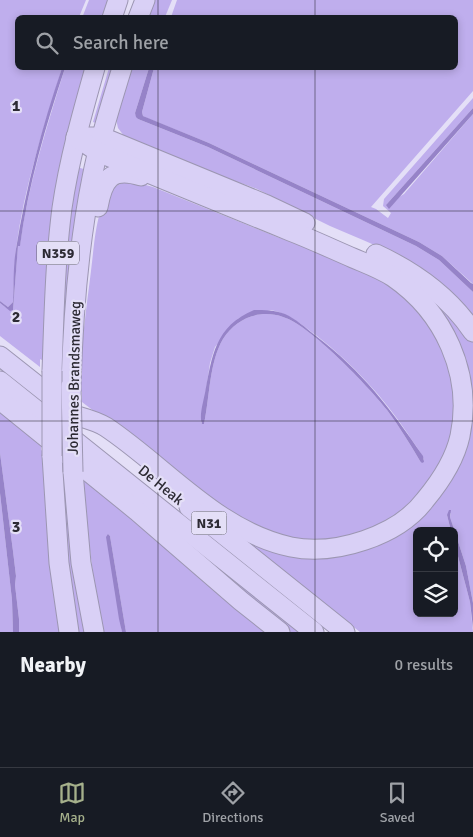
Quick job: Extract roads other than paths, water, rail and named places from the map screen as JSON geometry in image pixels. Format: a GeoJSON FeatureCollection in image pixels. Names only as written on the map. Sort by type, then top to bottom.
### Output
{"type":"FeatureCollection","features":[{"type":"Feature","properties":{"kind":"highway"},"geometry":{"type":"LineString","coordinates":[[113,15],[118,0]]}},
{"type":"Feature","properties":{"kind":"highway"},"geometry":{"type":"LineString","coordinates":[[139,15],[145,0]]}},
{"type":"Feature","properties":{"kind":"highway","name":"Johannes Brandsmaweg"},"geometry":{"type":"LineString","coordinates":[[69,632],[60,563],[52,456],[55,281],[62,208],[76,137],[94,70]]}},
{"type":"Feature","properties":{"kind":"highway","name":"Johannes Brandsmaweg"},"geometry":{"type":"LineString","coordinates":[[94,632],[81,563],[73,472],[71,386],[75,295],[82,239],[100,144],[121,70]]}},
{"type":"Feature","properties":{"kind":"highway"},"geometry":{"type":"LineString","coordinates":[[76,137],[267,205],[400,265],[436,290],[456,310],[473,332]]}},
{"type":"Feature","properties":{"kind":"highway","name":"N31"},"geometry":{"type":"LineString","coordinates":[[74,415],[104,426],[226,519],[245,530],[292,547],[318,549],[358,543],[379,535],[422,506],[437,485],[454,453],[460,436],[463,416],[460,371],[453,349],[442,326],[430,310],[411,291],[393,277],[376,267],[164,180],[100,144]]}},
{"type":"Feature","properties":{"kind":"highway","name":"N31"},"geometry":{"type":"LineString","coordinates":[[82,239],[95,220],[102,189],[111,177],[126,172],[151,179],[164,180]]}},
{"type":"Feature","properties":{"kind":"highway","name":"De Heak"},"geometry":{"type":"LineString","coordinates":[[0,356],[345,632]]}},
{"type":"Feature","properties":{"kind":"highway","name":"De Heak"},"geometry":{"type":"LineString","coordinates":[[0,381],[314,632]]}},
{"type":"Feature","properties":{"kind":"highway","name":"N31"},"geometry":{"type":"LineString","coordinates":[[0,400],[137,511],[241,601],[280,632]]}}]}
